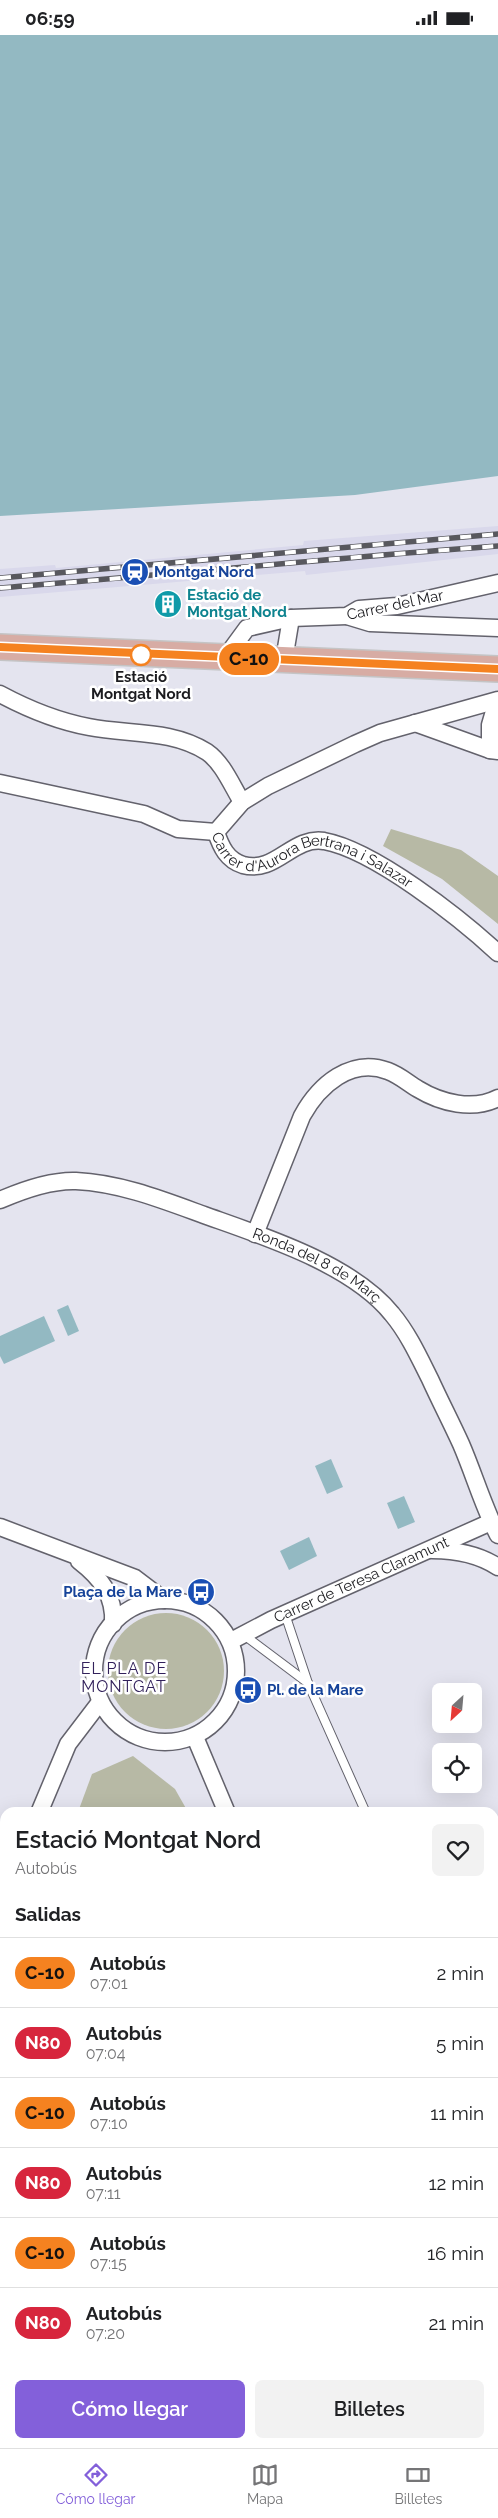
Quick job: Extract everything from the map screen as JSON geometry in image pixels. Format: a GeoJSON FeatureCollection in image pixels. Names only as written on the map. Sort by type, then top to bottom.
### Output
{"type":"FeatureCollection","features":[{"type":"Feature","properties":{"kind":"main road"},"geometry":{"type":"LineString","coordinates":[[0,647],[498,669]]}},
{"type":"Feature","properties":{"kind":"street","name":"Carrer del Mar"},"geometry":{"type":"LineString","coordinates":[[225,658],[247,628],[291,618],[347,616],[359,609],[397,606],[498,583]]}},
{"type":"Feature","properties":{"kind":"street"},"geometry":{"type":"LineString","coordinates":[[347,616],[370,623],[498,628]]}},
{"type":"Feature","properties":{"kind":"street"},"geometry":{"type":"LineString","coordinates":[[284,660],[291,618]]}},
{"type":"Feature","properties":{"kind":"street"},"geometry":{"type":"LineString","coordinates":[[0,693],[54,718],[88,727],[161,735],[187,741],[208,753],[221,768],[242,802]]}},
{"type":"Feature","properties":{"kind":"street"},"geometry":{"type":"LineString","coordinates":[[415,723],[494,750],[490,725],[498,700]]}},
{"type":"Feature","properties":{"kind":"street","name":"Carrer d'Aurora Bertrana i Salazar"},"geometry":{"type":"LineString","coordinates":[[498,700],[415,723],[356,744],[268,786],[242,802],[216,832],[228,857],[236,863],[256,867],[273,862],[301,844],[313,841],[338,845],[388,871],[426,895],[455,916],[498,953]]}},
{"type":"Feature","properties":{"kind":"street"},"geometry":{"type":"LineString","coordinates":[[0,783],[144,813],[178,829],[216,832]]}},
{"type":"Feature","properties":{"kind":"street"},"geometry":{"type":"LineString","coordinates":[[255,1233],[302,1116],[318,1092],[332,1078],[364,1067],[375,1067],[390,1072],[419,1089],[448,1102],[478,1103],[498,1098]]}},
{"type":"Feature","properties":{"kind":"street","name":"Ronda del 8 de Març"},"geometry":{"type":"LineString","coordinates":[[0,1200],[19,1192],[53,1183],[73,1181],[96,1182],[117,1186],[255,1233],[338,1270],[374,1295],[392,1314],[416,1351],[453,1427],[495,1528]]}},
{"type":"Feature","properties":{"kind":"street"},"geometry":{"type":"LineString","coordinates":[[0,1527],[135,1578],[164,1600]]}},
{"type":"Feature","properties":{"kind":"street","name":"Carrer de Teresa Claramunt"},"geometry":{"type":"LineString","coordinates":[[238,1638],[285,1614],[430,1549],[495,1528]]}},
{"type":"Feature","properties":{"kind":"street"},"geometry":{"type":"LineString","coordinates":[[430,1549],[450,1550],[472,1555],[498,1567]]}},
{"type":"Feature","properties":{"kind":"street"},"geometry":{"type":"LineString","coordinates":[[69,1553],[102,1582],[114,1610],[113,1624]]}},
{"type":"Feature","properties":{"kind":"street"},"geometry":{"type":"LineString","coordinates":[[164,1600],[178,1601],[204,1612],[238,1638],[234,1683],[224,1708],[212,1725],[195,1737],[176,1743],[158,1742],[135,1734],[116,1721],[100,1701],[94,1688],[92,1674],[102,1641],[113,1624],[127,1611],[144,1603],[164,1600]]}},
{"type":"Feature","properties":{"kind":"street"},"geometry":{"type":"LineString","coordinates":[[42,1807],[68,1744],[100,1701]]}},
{"type":"Feature","properties":{"kind":"street"},"geometry":{"type":"LineString","coordinates":[[195,1737],[225,1807]]}},
{"type":"Feature","properties":{"kind":"lane"},"geometry":{"type":"LineString","coordinates":[[285,1614],[308,1683],[363,1807]]}},
{"type":"Feature","properties":{"kind":"lane"},"geometry":{"type":"LineString","coordinates":[[238,1638],[308,1683]]}},
{"type":"Feature","properties":{"kind":"shaded area"},"geometry":{"type":"Polygon","coordinates":[[[0,35],[498,35],[498,476],[355,495],[0,516],[0,35]]]}},
{"type":"Feature","properties":{"kind":"shaded area"},"geometry":{"type":"Polygon","coordinates":[[[498,526],[498,554],[306,575],[305,571],[0,597],[0,569],[55,565],[56,568],[303,545],[304,541],[498,526]]]}},
{"type":"Feature","properties":{"kind":"shaded area"},"geometry":{"type":"Polygon","coordinates":[[[68,1305],[79,1331],[68,1336],[57,1310],[68,1305]]]}},
{"type":"Feature","properties":{"kind":"shaded area"},"geometry":{"type":"Polygon","coordinates":[[[44,1316],[55,1341],[4,1364],[0,1356],[0,1336],[44,1316]]]}},
{"type":"Feature","properties":{"kind":"shaded area"},"geometry":{"type":"Polygon","coordinates":[[[331,1459],[343,1487],[327,1494],[315,1466],[331,1459]]]}},
{"type":"Feature","properties":{"kind":"shaded area"},"geometry":{"type":"Polygon","coordinates":[[[404,1496],[415,1522],[398,1529],[387,1503],[404,1496]]]}},
{"type":"Feature","properties":{"kind":"shaded area"},"geometry":{"type":"Polygon","coordinates":[[[309,1537],[317,1556],[289,1570],[280,1551],[309,1537]]]}},
{"type":"Feature","properties":{"kind":"green space"},"geometry":{"type":"Polygon","coordinates":[[[391,829],[461,850],[498,876],[498,924],[442,879],[383,846],[391,829]]]}},
{"type":"Feature","properties":{"kind":"green space"},"geometry":{"type":"Polygon","coordinates":[[[166,1613],[188,1618],[207,1630],[219,1649],[224,1671],[219,1693],[207,1712],[188,1724],[166,1729],[144,1724],[125,1712],[113,1693],[108,1671],[113,1649],[125,1630],[144,1618],[166,1613]]]}},
{"type":"Feature","properties":{"kind":"green space"},"geometry":{"type":"Polygon","coordinates":[[[133,1756],[175,1789],[185,1807],[80,1807],[92,1774],[133,1756]]]}},
{"type":"Feature","properties":{"kind":"railway"},"geometry":{"type":"LineString","coordinates":[[0,578],[498,534]]}},
{"type":"Feature","properties":{"kind":"railway"},"geometry":{"type":"LineString","coordinates":[[0,588],[498,546]]}},
{"type":"Feature","properties":{"kind":"bus line","name":"C-10"},"geometry":{"type":"LineString","coordinates":[[0,647],[142,655],[498,669]]}},
{"type":"Feature","properties":{"kind":"place","name":"Montgat Nord"},"geometry":{"type":"Point","coordinates":[135,572]}},
{"type":"Feature","properties":{"kind":"place","name":"Estació de Montgat Nord"},"geometry":{"type":"Point","coordinates":[168,604]}},
{"type":"Feature","properties":{"kind":"place","name":"Estació Montgat Nord"},"geometry":{"type":"Point","coordinates":[141,655]}},
{"type":"Feature","properties":{"kind":"place","name":"Plaça de la Mare"},"geometry":{"type":"Point","coordinates":[201,1592]}},
{"type":"Feature","properties":{"kind":"place","name":"Pl. de la Mare"},"geometry":{"type":"Point","coordinates":[248,1690]}},
{"type":"Feature","properties":{"kind":"district","name":"EL PLA DE MONTGAT"},"geometry":{"type":"Point","coordinates":[124,1677]}}]}
